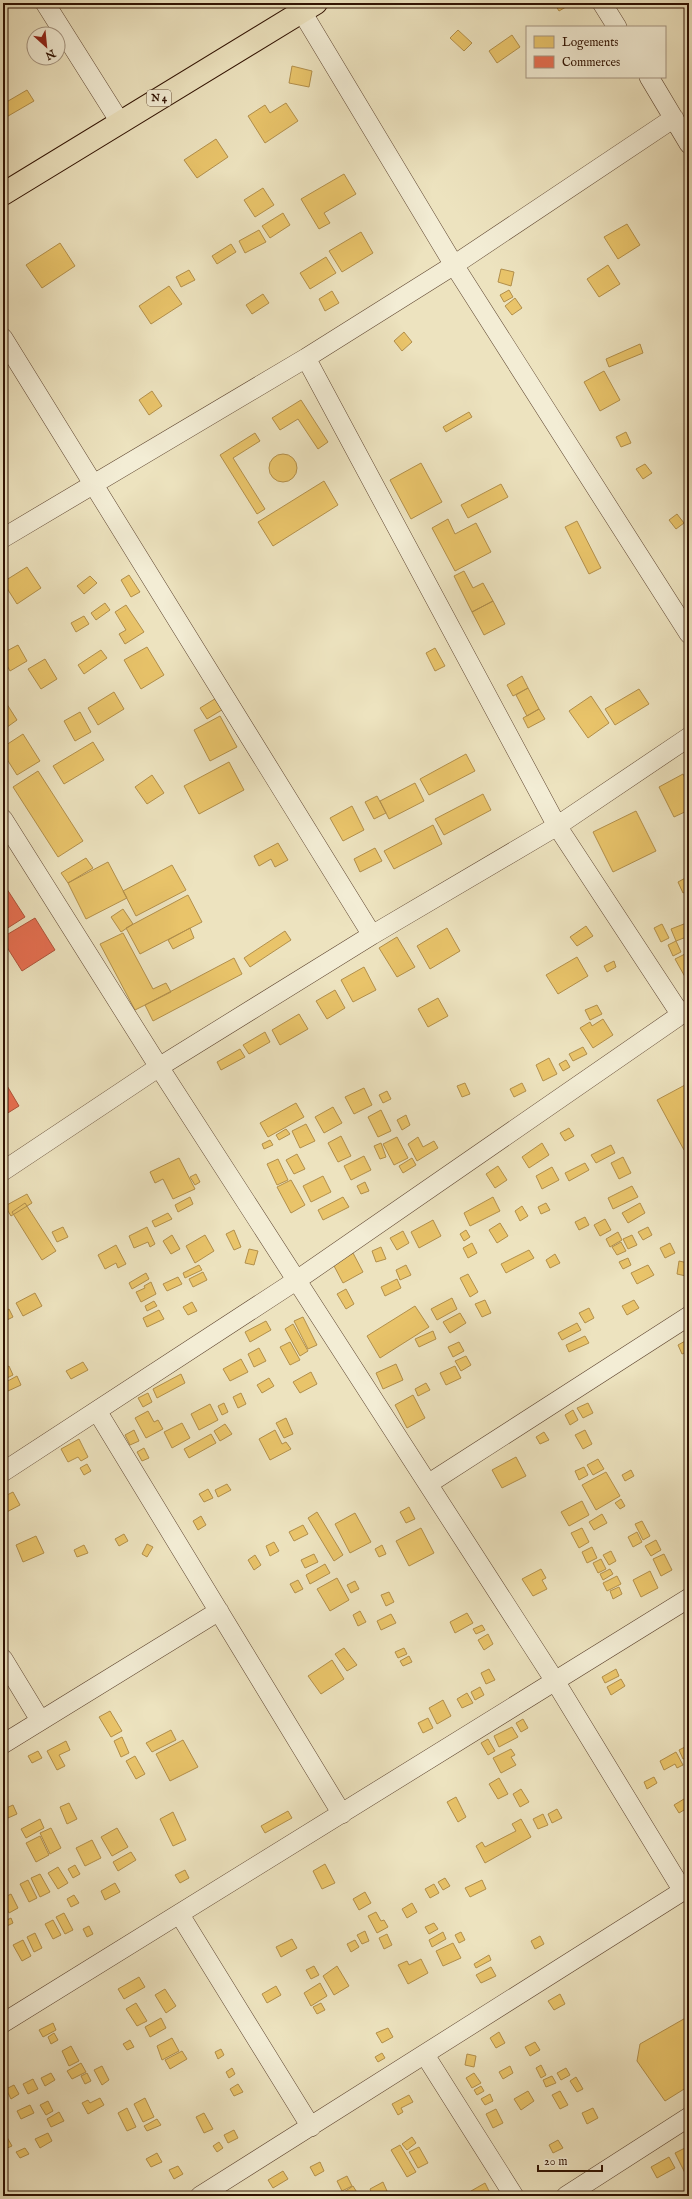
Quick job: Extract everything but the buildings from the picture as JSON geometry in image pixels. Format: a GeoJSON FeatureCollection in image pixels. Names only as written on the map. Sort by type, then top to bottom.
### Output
{"type":"FeatureCollection","features":[{"type":"Feature","properties":{"kind":"highway","name":"N 4"},"geometry":{"type":"LineString","coordinates":[[3,194],[309,8]]}},
{"type":"Feature","properties":{"kind":"street"},"geometry":{"type":"LineString","coordinates":[[45,3],[120,122]]}},
{"type":"Feature","properties":{"kind":"street"},"geometry":{"type":"LineString","coordinates":[[602,3],[616,26]]}},
{"type":"Feature","properties":{"kind":"street"},"geometry":{"type":"LineString","coordinates":[[309,8],[454,265],[689,634]]}},
{"type":"Feature","properties":{"kind":"street"},"geometry":{"type":"LineString","coordinates":[[650,78],[689,144]]}},
{"type":"Feature","properties":{"kind":"street"},"geometry":{"type":"LineString","coordinates":[[3,538],[306,358],[454,265],[674,118]]}},
{"type":"Feature","properties":{"kind":"street"},"geometry":{"type":"LineString","coordinates":[[3,338],[372,935]]}},
{"type":"Feature","properties":{"kind":"street"},"geometry":{"type":"LineString","coordinates":[[3,1472],[297,1280],[685,1012],[556,826],[306,358]]}},
{"type":"Feature","properties":{"kind":"street"},"geometry":{"type":"LineString","coordinates":[[3,1171],[159,1067],[372,935],[556,826],[689,736]]}},
{"type":"Feature","properties":{"kind":"street"},"geometry":{"type":"LineString","coordinates":[[3,819],[159,1067],[555,1681],[686,1889],[200,2196]]}},
{"type":"Feature","properties":{"kind":"street"},"geometry":{"type":"LineString","coordinates":[[428,1484],[689,1316]]}},
{"type":"Feature","properties":{"kind":"street"},"geometry":{"type":"LineString","coordinates":[[97,1411],[342,1814]]}},
{"type":"Feature","properties":{"kind":"street"},"geometry":{"type":"LineString","coordinates":[[3,2023],[180,1915],[689,1598]]}},
{"type":"Feature","properties":{"kind":"street"},"geometry":{"type":"LineString","coordinates":[[3,1744],[219,1611]]}},
{"type":"Feature","properties":{"kind":"street"},"geometry":{"type":"LineString","coordinates":[[3,1659],[40,1720]]}},
{"type":"Feature","properties":{"kind":"street"},"geometry":{"type":"LineString","coordinates":[[180,1915],[311,2127]]}},
{"type":"Feature","properties":{"kind":"street"},"geometry":{"type":"LineString","coordinates":[[425,2055],[514,2196]]}},
{"type":"Feature","properties":{"kind":"street"},"geometry":{"type":"LineString","coordinates":[[566,2196],[689,2117]]}}]}
